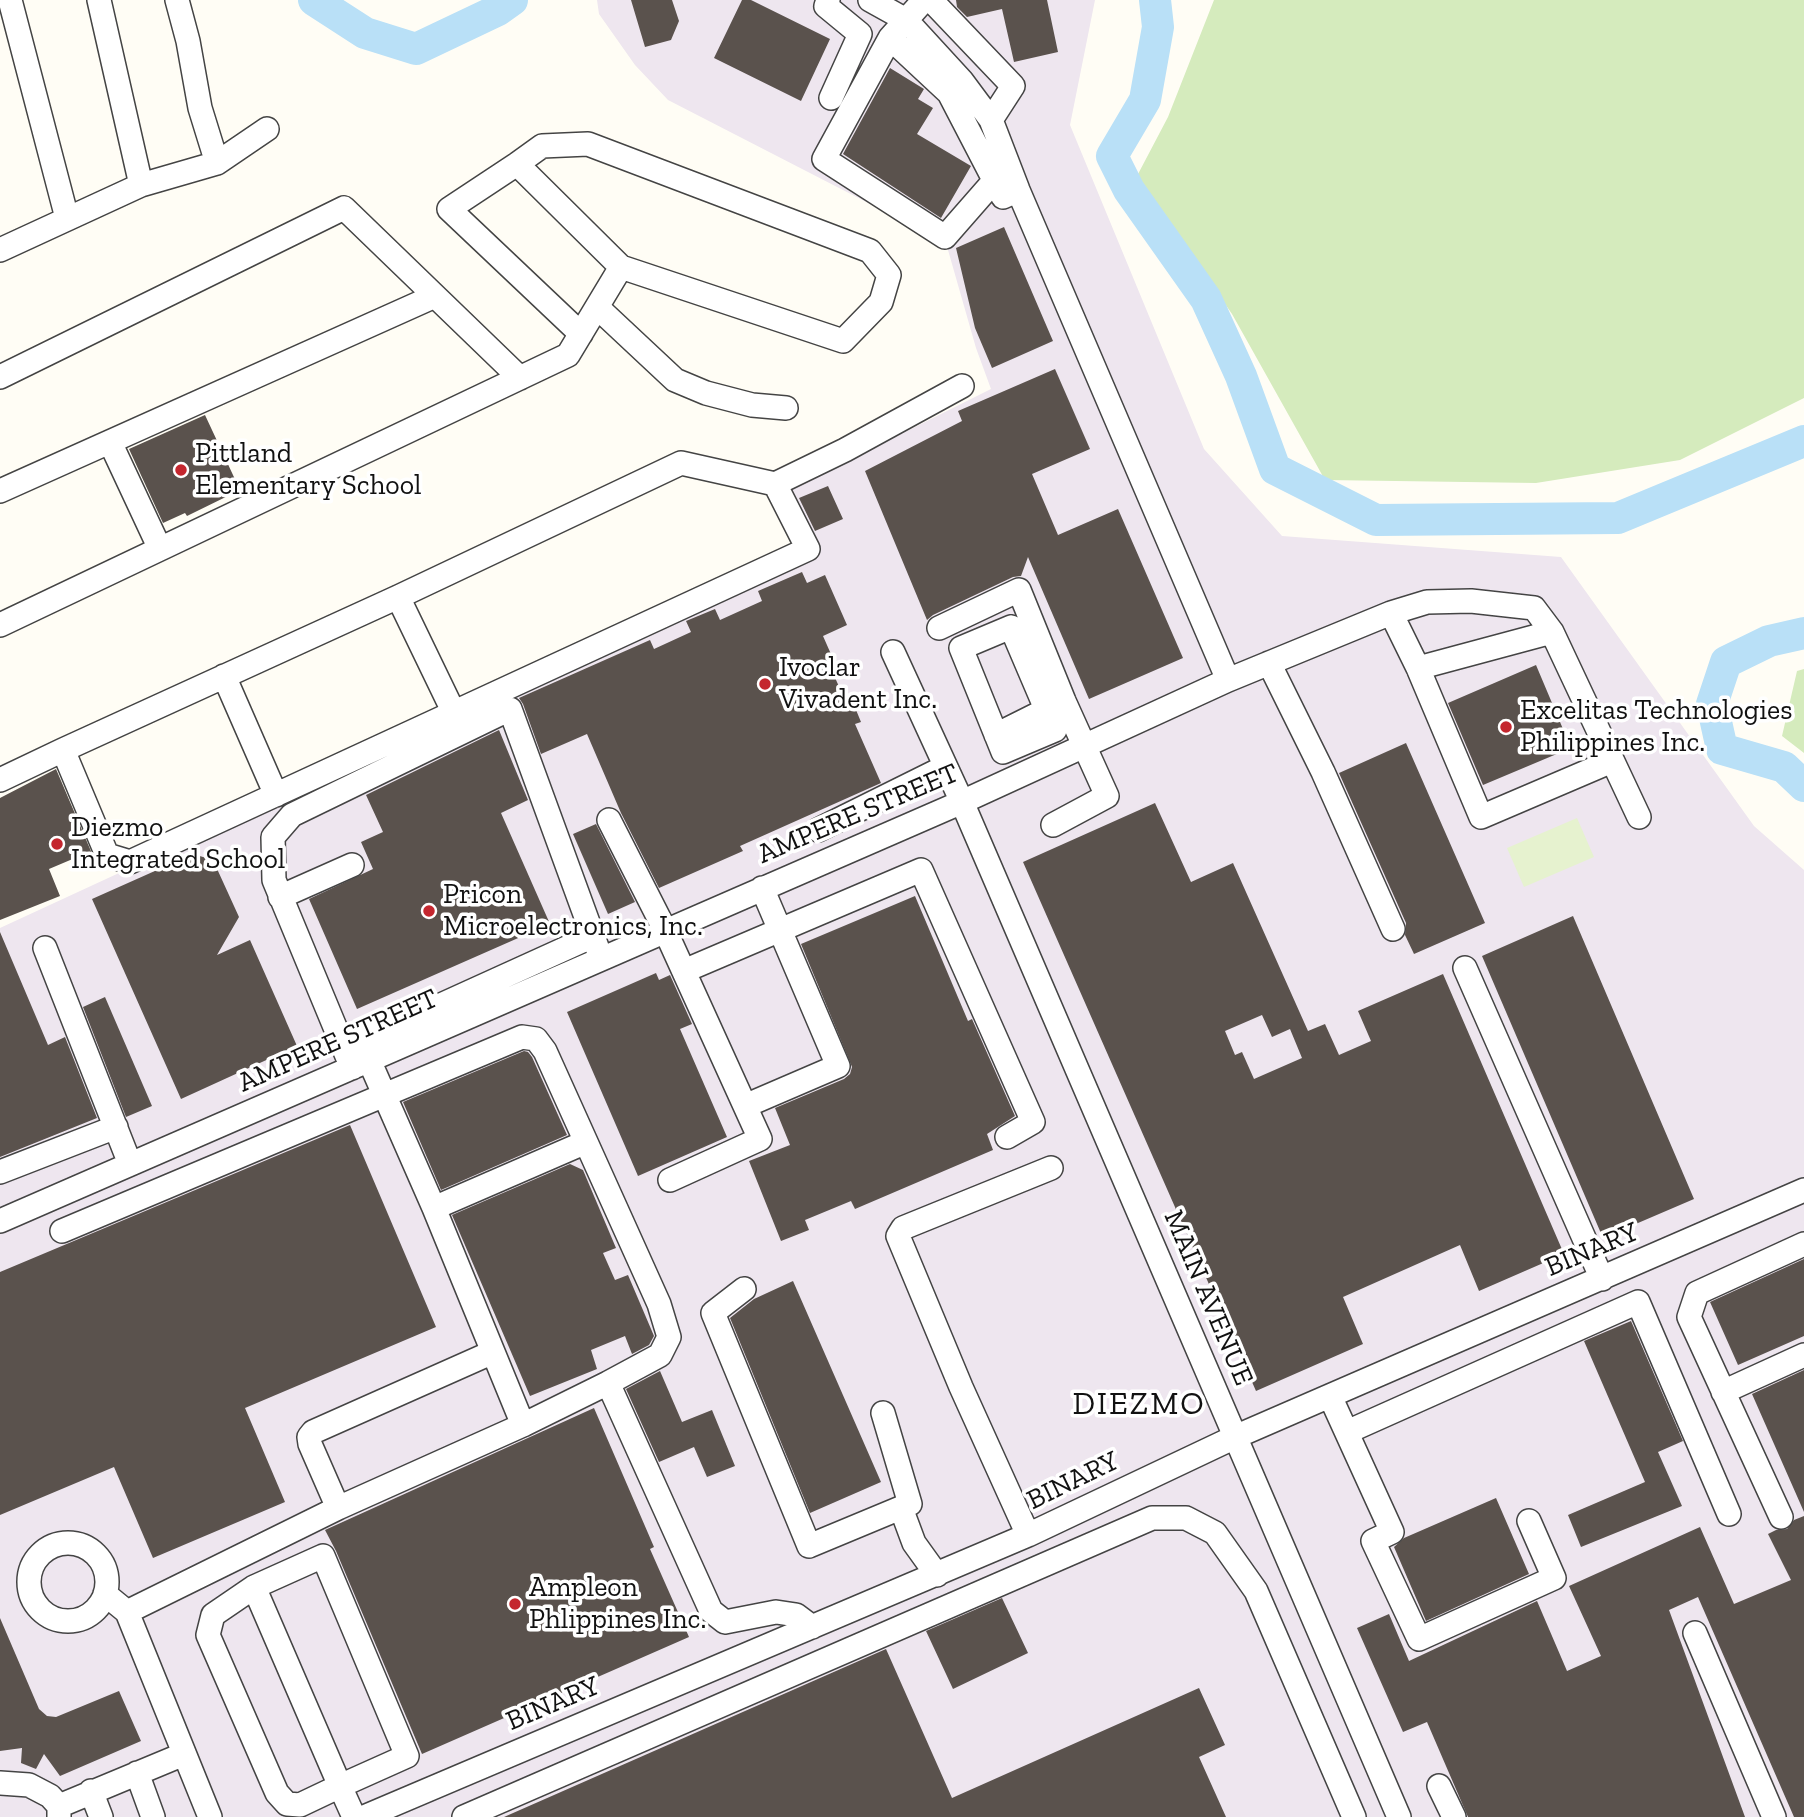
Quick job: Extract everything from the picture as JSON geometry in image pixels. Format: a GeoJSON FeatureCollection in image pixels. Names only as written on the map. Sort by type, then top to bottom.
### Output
{"type":"FeatureCollection","features":[{"type":"Feature","properties":{"kind":"street"},"geometry":{"type":"LineString","coordinates":[[10,0],[66,218]]}},
{"type":"Feature","properties":{"kind":"street"},"geometry":{"type":"LineString","coordinates":[[99,0],[141,185]]}},
{"type":"Feature","properties":{"kind":"street"},"geometry":{"type":"LineString","coordinates":[[177,0],[188,41],[200,108],[217,163]]}},
{"type":"Feature","properties":{"kind":"street"},"geometry":{"type":"LineString","coordinates":[[828,0],[826,6],[860,34],[831,98]]}},
{"type":"Feature","properties":{"kind":"street"},"geometry":{"type":"LineString","coordinates":[[924,0],[890,38],[824,159],[945,237],[994,181]]}},
{"type":"Feature","properties":{"kind":"street"},"geometry":{"type":"LineString","coordinates":[[931,0],[1013,86],[991,120]]}},
{"type":"Feature","properties":{"kind":"street"},"geometry":{"type":"LineString","coordinates":[[877,2],[906,20],[962,81],[991,120],[1018,190],[1228,680]]}},
{"type":"Feature","properties":{"kind":"street"},"geometry":{"type":"LineString","coordinates":[[890,38],[949,93],[1003,197],[1018,190]]}},
{"type":"Feature","properties":{"kind":"street"},"geometry":{"type":"LineString","coordinates":[[0,250],[141,185],[217,163],[267,129]]}},
{"type":"Feature","properties":{"kind":"street"},"geometry":{"type":"LineString","coordinates":[[517,164],[621,267],[843,341],[881,302],[889,275],[870,251],[588,144],[542,146],[449,209],[581,334]]}},
{"type":"Feature","properties":{"kind":"street"},"geometry":{"type":"LineString","coordinates":[[0,377],[344,208],[520,378]]}},
{"type":"Feature","properties":{"kind":"street"},"geometry":{"type":"LineString","coordinates":[[0,625],[568,355],[621,267]]}},
{"type":"Feature","properties":{"kind":"street"},"geometry":{"type":"LineString","coordinates":[[0,491],[435,296]]}},
{"type":"Feature","properties":{"kind":"street"},"geometry":{"type":"LineString","coordinates":[[597,307],[675,380],[706,393],[752,405],[786,408]]}},
{"type":"Feature","properties":{"kind":"street"},"geometry":{"type":"LineString","coordinates":[[0,780],[681,463],[775,484],[845,450],[962,386]]}},
{"type":"Feature","properties":{"kind":"street"},"geometry":{"type":"LineString","coordinates":[[110,442],[160,549]]}},
{"type":"Feature","properties":{"kind":"street"},"geometry":{"type":"LineString","coordinates":[[63,750],[107,855],[130,862],[808,549],[775,484]]}},
{"type":"Feature","properties":{"kind":"street"},"geometry":{"type":"LineString","coordinates":[[939,628],[1019,590],[1056,706]]}},
{"type":"Feature","properties":{"kind":"street"},"geometry":{"type":"LineString","coordinates":[[398,597],[454,713]]}},
{"type":"Feature","properties":{"kind":"street","name":"AMPERE STREET"},"geometry":{"type":"LineString","coordinates":[[0,1221],[130,1164],[355,1059],[601,958],[961,802],[1228,680],[1391,613],[1427,602],[1471,601],[1534,608],[1552,632],[1639,817]]}},
{"type":"Feature","properties":{"kind":"street"},"geometry":{"type":"LineString","coordinates":[[1391,613],[1418,668],[1481,817],[1612,761]]}},
{"type":"Feature","properties":{"kind":"street"},"geometry":{"type":"LineString","coordinates":[[1053,825],[1107,796],[1086,747],[1056,706],[1011,627],[961,648],[996,735],[1056,706]]}},
{"type":"Feature","properties":{"kind":"street"},"geometry":{"type":"LineString","coordinates":[[1418,668],[1552,632]]}},
{"type":"Feature","properties":{"kind":"street","name":"MAIN AVENUE"},"geometry":{"type":"LineString","coordinates":[[893,652],[946,766],[1399,1817]]}},
{"type":"Feature","properties":{"kind":"street"},"geometry":{"type":"LineString","coordinates":[[1269,663],[1324,772],[1393,929]]}},
{"type":"Feature","properties":{"kind":"street"},"geometry":{"type":"LineString","coordinates":[[224,676],[276,795]]}},
{"type":"Feature","properties":{"kind":"street"},"geometry":{"type":"LineString","coordinates":[[523,1424],[434,1208],[384,1097],[355,1059],[280,897],[274,880],[273,837],[292,815],[510,709],[601,958]]}},
{"type":"Feature","properties":{"kind":"street"},"geometry":{"type":"LineString","coordinates":[[818,830],[946,766]]}},
{"type":"Feature","properties":{"kind":"street"},"geometry":{"type":"LineString","coordinates":[[609,820],[665,930],[761,1139],[670,1180]]}},
{"type":"Feature","properties":{"kind":"street"},"geometry":{"type":"LineString","coordinates":[[280,897],[352,865]]}},
{"type":"Feature","properties":{"kind":"street"},"geometry":{"type":"LineString","coordinates":[[684,971],[921,870],[1033,1122],[1007,1137]]}},
{"type":"Feature","properties":{"kind":"street"},"geometry":{"type":"LineString","coordinates":[[745,1105],[838,1066],[762,888]]}},
{"type":"Feature","properties":{"kind":"street"},"geometry":{"type":"LineString","coordinates":[[355,1059],[593,936]]}},
{"type":"Feature","properties":{"kind":"street"},"geometry":{"type":"LineString","coordinates":[[45,948],[130,1164]]}},
{"type":"Feature","properties":{"kind":"street"},"geometry":{"type":"LineString","coordinates":[[1465,968],[1602,1279]]}},
{"type":"Feature","properties":{"kind":"street"},"geometry":{"type":"LineString","coordinates":[[62,1231],[522,1037],[536,1039],[545,1051],[659,1304],[669,1337],[660,1355],[608,1384],[338,1508],[127,1612]]}},
{"type":"Feature","properties":{"kind":"street"},"geometry":{"type":"LineString","coordinates":[[0,1172],[116,1127]]}},
{"type":"Feature","properties":{"kind":"street"},"geometry":{"type":"LineString","coordinates":[[434,1208],[586,1142]]}},
{"type":"Feature","properties":{"kind":"street"},"geometry":{"type":"LineString","coordinates":[[1028,1535],[961,1387],[898,1236],[903,1228],[1051,1168]]}},
{"type":"Feature","properties":{"kind":"street","name":"BINARY"},"geometry":{"type":"LineString","coordinates":[[364,1817],[937,1575],[1235,1437],[1804,1190]]}},
{"type":"Feature","properties":{"kind":"street"},"geometry":{"type":"LineString","coordinates":[[1781,1517],[1689,1317],[1697,1293],[1804,1244]]}},
{"type":"Feature","properties":{"kind":"street"},"geometry":{"type":"LineString","coordinates":[[744,1289],[713,1313],[809,1546],[910,1504],[883,1413]]}},
{"type":"Feature","properties":{"kind":"street"},"geometry":{"type":"LineString","coordinates":[[1347,1433],[1638,1302],[1729,1514]]}},
{"type":"Feature","properties":{"kind":"street"},"geometry":{"type":"LineString","coordinates":[[338,1508],[310,1444],[309,1437],[313,1432],[493,1353]]}},
{"type":"Feature","properties":{"kind":"street"},"geometry":{"type":"LineString","coordinates":[[1723,1392],[1804,1355]]}},
{"type":"Feature","properties":{"kind":"street"},"geometry":{"type":"LineString","coordinates":[[608,1384],[711,1611],[726,1622],[776,1612],[796,1615],[812,1627]]}},
{"type":"Feature","properties":{"kind":"street"},"geometry":{"type":"LineString","coordinates":[[1330,1396],[1392,1532],[1373,1541],[1419,1639],[1553,1578],[1529,1521]]}},
{"type":"Feature","properties":{"kind":"street"},"geometry":{"type":"LineString","coordinates":[[901,1508],[914,1543],[937,1575]]}},
{"type":"Feature","properties":{"kind":"street"},"geometry":{"type":"LineString","coordinates":[[464,1817],[1152,1518],[1186,1518],[1215,1533],[1256,1591],[1352,1816]]}},
{"type":"Feature","properties":{"kind":"street"},"geometry":{"type":"LineString","coordinates":[[323,1556],[407,1756],[340,1786],[302,1811],[287,1804],[277,1793],[208,1635],[213,1615],[254,1587],[323,1556]]}},
{"type":"Feature","properties":{"kind":"street"},"geometry":{"type":"LineString","coordinates":[[254,1587],[354,1817]]}},
{"type":"Feature","properties":{"kind":"street"},"geometry":{"type":"LineString","coordinates":[[105,1594],[127,1612],[210,1817]]}},
{"type":"Feature","properties":{"kind":"street"},"geometry":{"type":"LineString","coordinates":[[1695,1633],[1774,1817]]}},
{"type":"Feature","properties":{"kind":"street"},"geometry":{"type":"LineString","coordinates":[[0,1783],[30,1785],[50,1796],[59,1811],[91,1791],[184,1754]]}},
{"type":"Feature","properties":{"kind":"street"},"geometry":{"type":"LineString","coordinates":[[137,1773],[153,1817]]}},
{"type":"Feature","properties":{"kind":"street"},"geometry":{"type":"LineString","coordinates":[[1439,1786],[1454,1817]]}},
{"type":"Feature","properties":{"kind":"street"},"geometry":{"type":"LineString","coordinates":[[91,1791],[100,1817]]}},
{"type":"Feature","properties":{"kind":"shaded area"},"geometry":{"type":"Polygon","coordinates":[[[597,0],[1095,0],[1070,125],[1204,449],[1282,536],[1561,557],[1754,826],[1804,870],[1804,1817],[0,1817],[0,928],[818,550],[791,489],[991,389],[976,348],[946,243],[668,100],[635,65],[599,14],[597,0]]]}},
{"type":"Feature","properties":{"kind":"green space"},"geometry":{"type":"Polygon","coordinates":[[[1214,0],[1804,0],[1804,398],[1680,460],[1536,483],[1325,480],[1232,314],[1137,176],[1168,117],[1214,0]]]}},
{"type":"Feature","properties":{"kind":"green space"},"geometry":{"type":"Polygon","coordinates":[[[1804,669],[1804,753],[1782,736],[1797,671],[1804,669]]]}},
{"type":"Feature","properties":{"kind":"green space"},"geometry":{"type":"Polygon","coordinates":[[[1577,818],[1594,857],[1524,887],[1507,848],[1577,818]]]}},
{"type":"Feature","properties":{"kind":"building"},"geometry":{"type":"Polygon","coordinates":[[[631,0],[672,0],[679,21],[671,40],[645,47],[631,0]]]}},
{"type":"Feature","properties":{"kind":"building"},"geometry":{"type":"Polygon","coordinates":[[[742,0],[751,0],[830,39],[801,101],[714,58],[742,0]]]}},
{"type":"Feature","properties":{"kind":"building"},"geometry":{"type":"Polygon","coordinates":[[[956,0],[1047,0],[1058,52],[1014,62],[1002,9],[967,17],[957,7],[956,0]]]}},
{"type":"Feature","properties":{"kind":"building"},"geometry":{"type":"Polygon","coordinates":[[[890,68],[924,89],[918,99],[933,108],[917,134],[971,166],[941,218],[843,154],[890,68]]]}},
{"type":"Feature","properties":{"kind":"building"},"geometry":{"type":"Polygon","coordinates":[[[1004,227],[1053,341],[992,368],[975,328],[956,248],[1004,227]]]}},
{"type":"Feature","properties":{"kind":"building"},"geometry":{"type":"Polygon","coordinates":[[[1055,369],[1090,449],[1032,474],[1058,535],[1118,509],[1183,658],[1089,699],[1028,557],[1021,576],[1013,577],[927,620],[865,471],[962,421],[958,411],[1055,369]]]}},
{"type":"Feature","properties":{"kind":"building","name":"Pittland Elementary School"},"geometry":{"type":"Polygon","coordinates":[[[205,415],[240,490],[187,516],[185,513],[163,523],[129,449],[205,415]]]}},
{"type":"Feature","properties":{"kind":"building"},"geometry":{"type":"Polygon","coordinates":[[[828,486],[843,519],[815,531],[799,498],[828,486]]]}},
{"type":"Feature","properties":{"kind":"building"},"geometry":{"type":"Polygon","coordinates":[[[802,572],[807,583],[825,575],[847,625],[823,636],[834,661],[829,664],[848,707],[854,705],[861,722],[855,724],[881,783],[740,846],[743,851],[659,888],[621,813],[587,734],[541,754],[519,698],[650,640],[654,649],[691,632],[686,621],[715,609],[720,620],[762,601],[758,591],[802,572]]]}},
{"type":"Feature","properties":{"kind":"building","name":"Excelitas Technologies Philippines Inc."},"geometry":{"type":"Polygon","coordinates":[[[1536,665],[1571,748],[1483,785],[1448,703],[1536,665]]]}},
{"type":"Feature","properties":{"kind":"building","name":"Pricon Microelectronics, Inc."},"geometry":{"type":"Polygon","coordinates":[[[499,730],[528,800],[501,813],[550,924],[357,1009],[309,899],[373,869],[361,842],[383,832],[366,795],[499,730]]]}},
{"type":"Feature","properties":{"kind":"building"},"geometry":{"type":"Polygon","coordinates":[[[1406,743],[1485,923],[1414,954],[1405,935],[1406,923],[1339,773],[1406,743]]]}},
{"type":"Feature","properties":{"kind":"building","name":"Diezmo Integrated School"},"geometry":{"type":"Polygon","coordinates":[[[56,769],[96,863],[80,869],[75,858],[49,869],[60,896],[0,920],[0,798],[56,769]]]}},
{"type":"Feature","properties":{"kind":"building"},"geometry":{"type":"Polygon","coordinates":[[[1155,803],[1191,882],[1233,863],[1308,1031],[1325,1024],[1339,1055],[1371,1041],[1358,1011],[1443,974],[1564,1254],[1479,1291],[1460,1245],[1343,1297],[1363,1344],[1256,1391],[1023,862],[1155,803]],[[1262,1015],[1225,1031],[1235,1055],[1242,1052],[1254,1079],[1302,1058],[1290,1029],[1272,1037],[1262,1015]]]}},
{"type":"Feature","properties":{"kind":"building"},"geometry":{"type":"Polygon","coordinates":[[[596,824],[635,902],[608,914],[573,834],[596,824]]]}},
{"type":"Feature","properties":{"kind":"building"},"geometry":{"type":"Polygon","coordinates":[[[193,854],[213,860],[239,917],[217,955],[250,940],[297,1046],[181,1099],[92,899],[193,854]]]}},
{"type":"Feature","properties":{"kind":"building"},"geometry":{"type":"Polygon","coordinates":[[[915,896],[968,1021],[972,1019],[1015,1116],[987,1134],[993,1150],[855,1209],[851,1201],[805,1220],[809,1230],[781,1241],[749,1161],[790,1145],[775,1108],[844,1079],[850,1074],[852,1067],[801,944],[915,896]]]}},
{"type":"Feature","properties":{"kind":"building"},"geometry":{"type":"Polygon","coordinates":[[[1573,916],[1694,1199],[1603,1238],[1482,956],[1573,916]]]}},
{"type":"Feature","properties":{"kind":"building"},"geometry":{"type":"Polygon","coordinates":[[[0,932],[48,1045],[65,1037],[97,1118],[0,1157],[0,932]]]}},
{"type":"Feature","properties":{"kind":"building"},"geometry":{"type":"Polygon","coordinates":[[[656,973],[659,980],[670,975],[692,1024],[680,1029],[727,1137],[638,1176],[567,1012],[656,973]]]}},
{"type":"Feature","properties":{"kind":"building"},"geometry":{"type":"Polygon","coordinates":[[[105,997],[152,1106],[126,1117],[83,1007],[105,997]]]}},
{"type":"Feature","properties":{"kind":"building"},"geometry":{"type":"Polygon","coordinates":[[[524,1051],[532,1057],[567,1135],[441,1190],[403,1102],[524,1051]]]}},
{"type":"Feature","properties":{"kind":"building"},"geometry":{"type":"Polygon","coordinates":[[[350,1125],[436,1327],[245,1408],[285,1502],[153,1558],[114,1467],[0,1515],[0,1272],[350,1125]]]}},
{"type":"Feature","properties":{"kind":"building"},"geometry":{"type":"Polygon","coordinates":[[[570,1164],[583,1170],[616,1248],[603,1253],[615,1280],[628,1275],[654,1336],[649,1345],[632,1354],[625,1336],[591,1350],[597,1369],[530,1396],[452,1215],[570,1164]]]}},
{"type":"Feature","properties":{"kind":"building"},"geometry":{"type":"Polygon","coordinates":[[[1804,1259],[1804,1336],[1738,1365],[1710,1302],[1804,1259]]]}},
{"type":"Feature","properties":{"kind":"building"},"geometry":{"type":"Polygon","coordinates":[[[793,1281],[881,1482],[810,1513],[730,1318],[754,1299],[793,1281]]]}},
{"type":"Feature","properties":{"kind":"building"},"geometry":{"type":"Polygon","coordinates":[[[1631,1321],[1683,1441],[1658,1452],[1682,1506],[1581,1547],[1568,1515],[1645,1482],[1584,1341],[1631,1321]]]}},
{"type":"Feature","properties":{"kind":"building"},"geometry":{"type":"Polygon","coordinates":[[[1804,1370],[1804,1512],[1752,1394],[1804,1370]]]}},
{"type":"Feature","properties":{"kind":"building"},"geometry":{"type":"Polygon","coordinates":[[[660,1371],[682,1422],[712,1410],[735,1466],[707,1477],[694,1447],[659,1462],[626,1389],[660,1371]]]}},
{"type":"Feature","properties":{"kind":"building","name":"Ampleon Phlippines Inc."},"geometry":{"type":"Polygon","coordinates":[[[594,1408],[654,1547],[650,1549],[689,1637],[422,1754],[325,1530],[594,1408]]]}},
{"type":"Feature","properties":{"kind":"building"},"geometry":{"type":"Polygon","coordinates":[[[1496,1498],[1529,1574],[1426,1621],[1394,1547],[1404,1538],[1496,1498]]]}},
{"type":"Feature","properties":{"kind":"building"},"geometry":{"type":"Polygon","coordinates":[[[1804,1516],[1804,1817],[1794,1817],[1698,1597],[1669,1610],[1745,1817],[1468,1817],[1427,1722],[1403,1732],[1357,1628],[1389,1614],[1409,1661],[1537,1601],[1567,1671],[1601,1656],[1569,1586],[1700,1527],[1734,1604],[1791,1580],[1768,1534],[1787,1529],[1794,1520],[1804,1516]]]}},
{"type":"Feature","properties":{"kind":"building"},"geometry":{"type":"Polygon","coordinates":[[[1002,1598],[1028,1653],[953,1689],[926,1631],[1002,1598]]]}},
{"type":"Feature","properties":{"kind":"building"},"geometry":{"type":"Polygon","coordinates":[[[0,1618],[39,1709],[47,1716],[56,1717],[119,1691],[141,1741],[60,1776],[44,1754],[36,1769],[21,1763],[22,1748],[0,1751],[0,1618]]]}},
{"type":"Feature","properties":{"kind":"building"},"geometry":{"type":"Polygon","coordinates":[[[886,1649],[952,1798],[1199,1688],[1225,1745],[1199,1757],[1226,1817],[504,1817],[886,1649]]]}},
{"type":"Feature","properties":{"kind":"waterway"},"geometry":{"type":"LineString","coordinates":[[314,0],[365,33],[416,49],[498,10],[512,0]]}},
{"type":"Feature","properties":{"kind":"waterway"},"geometry":{"type":"LineString","coordinates":[[1155,0],[1158,27],[1145,100],[1112,156],[1129,190],[1206,299],[1241,376],[1275,469],[1376,520],[1618,518],[1804,441]]}},
{"type":"Feature","properties":{"kind":"waterway"},"geometry":{"type":"LineString","coordinates":[[1804,633],[1769,641],[1726,662],[1712,704],[1722,749],[1784,767],[1804,786]]}},
{"type":"Feature","properties":{"kind":"place","name":"Pittland Elementary School"},"geometry":{"type":"Point","coordinates":[181,470]}},
{"type":"Feature","properties":{"kind":"place","name":"Ivoclar Vivadent Inc."},"geometry":{"type":"Point","coordinates":[765,684]}},
{"type":"Feature","properties":{"kind":"place","name":"Excelitas Technologies Philippines Inc."},"geometry":{"type":"Point","coordinates":[1506,727]}},
{"type":"Feature","properties":{"kind":"place","name":"Diezmo Integrated School"},"geometry":{"type":"Point","coordinates":[57,844]}},
{"type":"Feature","properties":{"kind":"place","name":"Pricon Microelectronics, Inc."},"geometry":{"type":"Point","coordinates":[429,911]}},
{"type":"Feature","properties":{"kind":"place","name":"Ampleon Phlippines Inc."},"geometry":{"type":"Point","coordinates":[515,1604]}},
{"type":"Feature","properties":{"kind":"district","name":"DIEZMO"},"geometry":{"type":"Point","coordinates":[1139,1405]}}]}
